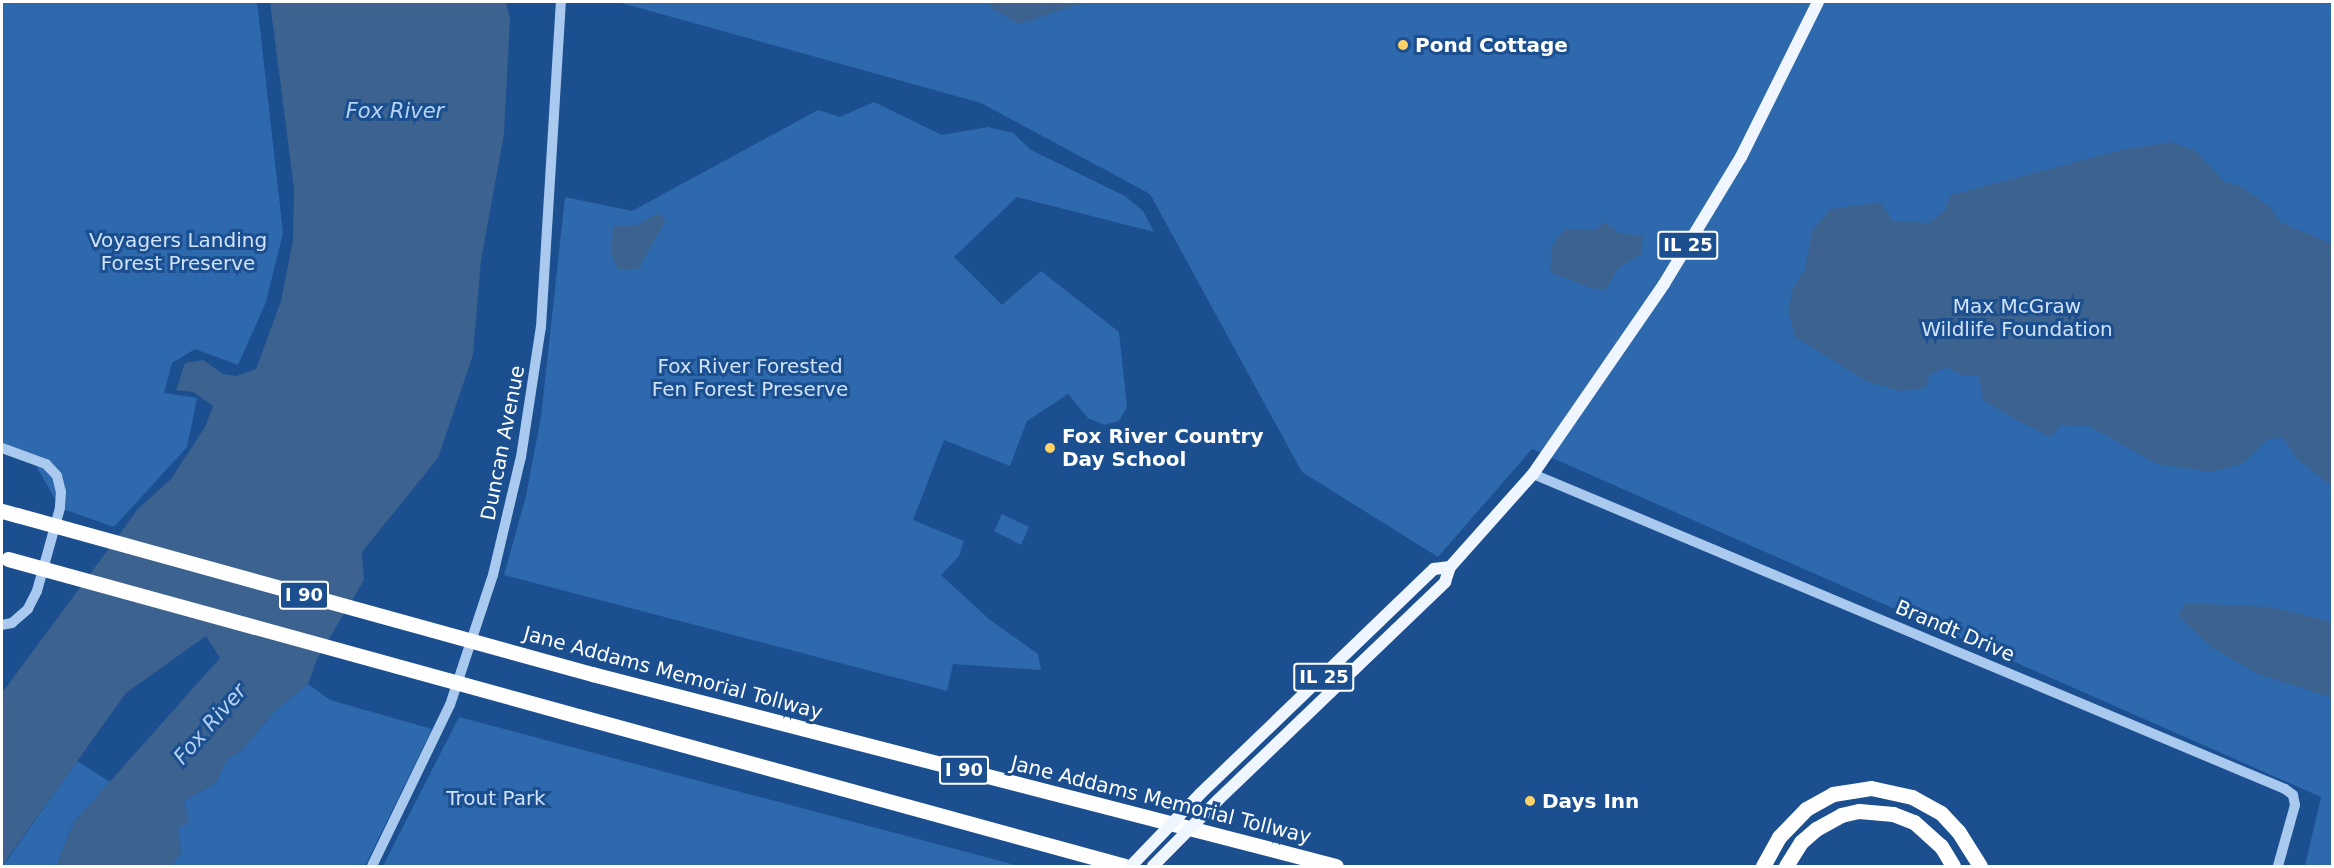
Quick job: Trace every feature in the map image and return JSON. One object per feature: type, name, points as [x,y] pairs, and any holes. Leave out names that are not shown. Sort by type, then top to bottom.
[{"type":"highway","name":"Jane Addams Memorial Tollway","points":[[2,511],[592,674],[1336,867]]},
{"type":"highway","name":"I 90","points":[[5,558],[1125,867]]},
{"type":"highway","points":[[1763,867],[1779,837],[1806,809],[1833,794],[1871,788],[1912,797],[1941,813],[1958,831],[1980,867]]},
{"type":"highway","points":[[1785,867],[1801,842],[1823,823],[1859,812],[1893,814],[1914,822],[1941,846],[1953,867]]},
{"type":"main road","name":"IL 25","points":[[1153,867],[1218,800],[1445,582],[1450,567],[1533,474],[1676,265],[1741,157],[1818,2]]},
{"type":"main road","name":"IL 25","points":[[1131,867],[1200,794],[1434,569],[1450,567]]},
{"type":"street","name":"Duncan Avenue","points":[[372,867],[450,705],[486,598],[521,457],[541,327],[561,2]]},
{"type":"street","points":[[2,448],[30,455],[57,476],[60,508],[50,548],[28,609],[12,623],[2,625]]},
{"type":"street","name":"Brandt Drive","points":[[1533,474],[2285,789],[2293,795],[2295,805],[2278,867]]},
{"type":"green space","name":"Voyagers Landing Forest Preserve","points":[[2,2],[257,2],[283,233],[266,302],[238,365],[195,349],[172,363],[164,393],[197,398],[187,447],[114,527],[60,508],[30,455],[2,448]]},
{"type":"green space","name":"Max McGraw Wildlife Foundation","points":[[618,2],[2332,2],[2332,866],[2305,866],[2321,797],[1532,449],[1438,557],[1302,472],[1150,194],[981,103]]},
{"type":"green space","name":"Fox River Forested Fen Forest Preserve","points":[[874,102],[942,135],[988,127],[1013,133],[1031,150],[1125,196],[1143,211],[1154,232],[1017,197],[954,257],[1002,305],[1041,271],[1119,332],[1127,407],[1119,421],[1104,425],[1088,418],[1068,394],[1027,421],[1010,466],[944,440],[913,520],[964,541],[959,556],[941,575],[990,620],[1038,654],[1041,670],[953,664],[947,691],[504,575],[526,496],[541,417],[565,197],[632,211],[818,110],[840,117]]},
{"type":"green space","points":[[1002,514],[1029,527],[1021,545],[994,531]]},
{"type":"green space","points":[[308,684],[330,700],[432,729],[365,866],[171,866],[181,852],[178,829],[184,801],[217,782],[226,759],[241,751],[277,709]]},
{"type":"green space","name":"Trout Park","points":[[459,717],[1019,866],[383,866]]},
{"type":"green space","points":[[77,761],[110,782],[74,822],[56,866],[3,866]]},
{"type":"water","name":"Fox River","points":[[270,2],[506,2],[510,18],[504,134],[481,260],[473,355],[438,458],[362,552],[364,580],[317,659],[308,684],[277,709],[241,751],[227,759],[217,782],[184,801],[189,822],[178,829],[181,852],[171,866],[56,866],[74,822],[220,658],[206,636],[126,693],[2,866],[2,693],[138,509],[171,479],[205,427],[213,406],[193,392],[176,390],[185,363],[203,360],[223,374],[236,376],[256,369],[281,301],[293,240],[294,189]]},
{"type":"water","points":[[991,2],[1085,2],[1019,24],[990,7]]},
{"type":"water","points":[[2171,142],[2196,151],[2224,182],[2240,186],[2270,207],[2280,222],[2332,244],[2332,487],[2296,458],[2283,438],[2268,439],[2242,464],[2211,472],[2157,464],[2089,426],[2061,425],[2051,437],[1983,400],[1979,376],[1963,376],[1946,367],[1929,375],[1926,388],[1900,391],[1866,381],[1795,337],[1788,310],[1793,288],[1805,269],[1812,231],[1831,209],[1880,202],[1893,221],[1929,223],[1945,210],[1951,195],[2121,150]]},
{"type":"water","points":[[657,213],[666,220],[638,269],[618,270],[611,253],[613,226],[635,226]]},
{"type":"water","points":[[1604,222],[1619,233],[1643,236],[1641,254],[1618,268],[1608,286],[1603,290],[1591,288],[1550,272],[1552,246],[1564,230],[1595,230]]},
{"type":"water","points":[[2184,603],[2270,607],[2332,622],[2332,698],[2256,673],[2210,646],[2179,616]]},
{"type":"place","name":"Pond Cottage","points":[[1403,45]]},
{"type":"place","name":"Fox River Country Day School","points":[[1050,448]]},
{"type":"place","name":"Days Inn","points":[[1530,801]]}]
